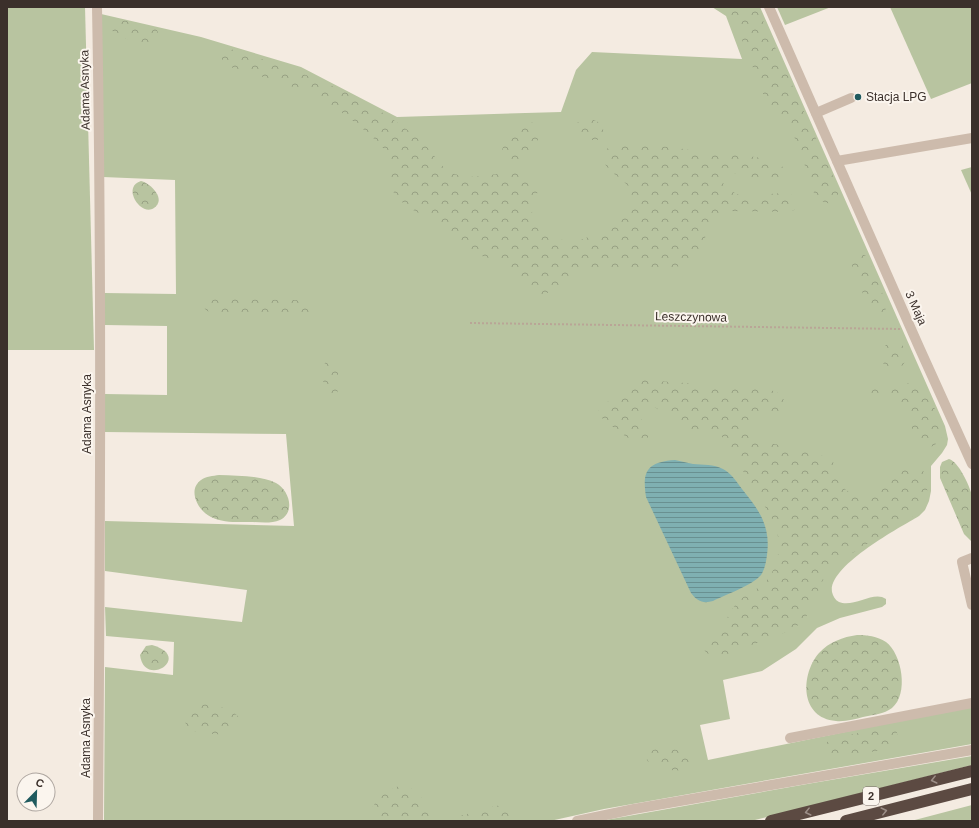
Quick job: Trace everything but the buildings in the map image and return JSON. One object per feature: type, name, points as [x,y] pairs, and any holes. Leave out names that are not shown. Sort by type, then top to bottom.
[{"type":"highway","name":"2","points":[[771,821],[972,771]]},
{"type":"highway","name":"2","points":[[846,821],[972,789]]},
{"type":"street","name":"Adama Asnyka","points":[[97,7],[100,484],[98,821]]},
{"type":"street","name":"3 Maja","points":[[768,7],[972,464]]},
{"type":"street","points":[[816,113],[851,98]]},
{"type":"street","points":[[837,161],[972,138]]},
{"type":"street","points":[[972,558],[962,562],[972,605]]},
{"type":"street","points":[[790,738],[972,703]]},
{"type":"street","points":[[577,821],[642,808],[972,750]]},
{"type":"path","name":"Leszczynowa","points":[[470,323],[911,329]]},
{"type":"green space","points":[[7,7],[85,7],[94,350],[7,350]]},
{"type":"green space","points":[[712,7],[760,7],[945,426],[948,439],[947,445],[942,453],[931,466],[931,491],[925,510],[919,516],[882,538],[852,560],[841,571],[834,582],[832,592],[834,598],[839,602],[851,603],[881,597],[886,599],[886,604],[882,607],[840,618],[817,628],[796,649],[762,671],[723,680],[730,719],[700,725],[708,760],[972,706],[972,744],[604,809],[550,821],[104,821],[105,667],[173,675],[174,642],[106,636],[105,607],[242,622],[247,590],[105,571],[105,521],[294,526],[286,434],[105,432],[105,394],[167,395],[167,326],[105,325],[104,293],[176,294],[175,180],[103,177],[101,14],[201,37],[301,67],[397,117],[561,112],[576,70],[592,52],[742,59],[726,16]]},
{"type":"green space","points":[[723,7],[757,7],[836,183],[838,198],[833,203],[826,203],[815,196],[797,142],[783,121],[773,113],[766,101],[735,22]]},
{"type":"green space","points":[[777,7],[831,7],[785,25]]},
{"type":"green space","points":[[890,7],[972,7],[972,83],[931,99]]},
{"type":"green space","points":[[119,19],[152,27],[157,30],[159,35],[158,39],[152,43],[141,43],[120,36],[110,28],[109,24]]},
{"type":"green space","points":[[228,49],[298,72],[360,99],[417,137],[449,171],[469,177],[510,173],[520,173],[529,176],[535,180],[538,188],[532,211],[536,223],[551,236],[563,240],[578,240],[600,232],[611,225],[628,208],[631,198],[630,189],[611,171],[604,161],[604,155],[607,149],[619,143],[649,144],[774,160],[783,168],[785,173],[783,180],[767,182],[733,173],[725,177],[723,183],[730,190],[745,196],[787,193],[792,195],[797,200],[797,206],[794,210],[789,212],[728,211],[717,215],[707,227],[703,249],[700,256],[694,262],[687,265],[664,268],[609,267],[596,269],[587,271],[567,280],[550,292],[537,294],[526,289],[502,264],[471,251],[441,226],[401,201],[394,193],[392,188],[391,168],[386,152],[382,146],[360,127],[329,104],[302,90],[230,67],[221,57],[223,51]]},
{"type":"green space","points":[[586,118],[596,121],[601,125],[604,134],[602,138],[590,140],[578,133],[576,127],[579,120]]},
{"type":"green space","points":[[530,122],[540,128],[540,134],[531,153],[518,164],[509,164],[503,160],[501,155],[503,148],[512,134]]},
{"type":"green space","points":[[972,167],[972,195],[961,170]]},
{"type":"green space","points":[[141,181],[149,185],[158,196],[158,204],[149,210],[139,205],[133,195],[135,184]]},
{"type":"green space","points":[[860,254],[865,255],[869,261],[886,302],[885,311],[880,317],[871,313],[853,270],[852,260],[855,256]]},
{"type":"green space","points":[[217,299],[296,300],[310,304],[313,307],[313,312],[311,315],[307,316],[216,314],[207,311],[204,306],[205,304]]},
{"type":"green space","points":[[895,341],[904,347],[906,358],[903,365],[899,368],[893,369],[888,368],[884,364],[881,359],[881,353],[886,345]]},
{"type":"green space","points":[[330,358],[334,358],[338,363],[338,390],[337,393],[332,396],[326,391],[323,378],[324,365]]},
{"type":"green space","points":[[644,380],[767,389],[776,392],[781,395],[784,401],[784,405],[781,409],[773,414],[754,418],[750,425],[751,434],[758,440],[818,454],[829,459],[837,467],[839,479],[843,487],[851,493],[860,496],[871,495],[877,491],[894,472],[900,468],[906,465],[914,466],[922,470],[927,477],[928,483],[925,499],[913,516],[836,563],[826,573],[810,610],[803,622],[779,635],[723,656],[712,656],[705,651],[703,647],[705,642],[724,623],[737,603],[763,584],[768,578],[777,561],[779,541],[771,516],[749,483],[732,450],[726,441],[716,433],[689,430],[679,425],[651,405],[642,408],[640,413],[641,418],[648,430],[649,436],[643,442],[637,443],[619,432],[601,417],[599,407],[602,403],[616,400],[624,395],[633,386]]},
{"type":"green space","points":[[909,383],[918,384],[923,389],[934,406],[942,425],[942,437],[931,447],[923,446],[918,442],[906,412],[899,401],[896,399],[869,397],[864,392],[868,387],[890,389]]},
{"type":"green space","points":[[949,459],[953,461],[960,469],[972,495],[972,542],[964,534],[940,478],[940,467],[942,462]]},
{"type":"green space","points":[[210,476],[256,477],[276,483],[281,486],[287,496],[289,501],[288,512],[280,520],[269,522],[230,522],[211,517],[198,505],[195,489],[201,480]]},
{"type":"green space","points":[[857,635],[879,638],[892,648],[899,664],[902,684],[897,702],[889,710],[874,715],[843,721],[824,718],[815,712],[810,704],[807,694],[809,672],[813,662],[823,649],[841,639]]},
{"type":"green space","points":[[152,645],[164,650],[168,656],[168,662],[157,670],[149,669],[143,665],[140,655],[146,646]]},
{"type":"green space","points":[[207,704],[230,710],[238,716],[241,720],[237,729],[229,733],[212,734],[200,733],[189,728],[185,721],[185,715],[189,709],[198,705]]},
{"type":"green space","points":[[887,727],[894,728],[896,730],[896,741],[891,746],[874,752],[832,757],[826,753],[824,748],[827,742],[834,738]]},
{"type":"green space","points":[[665,747],[685,754],[690,764],[687,768],[684,770],[670,770],[660,768],[649,763],[647,759],[648,753]]},
{"type":"green space","points":[[972,756],[972,765],[751,821],[600,821],[813,783]]},
{"type":"green space","points":[[399,786],[408,787],[415,790],[429,809],[433,813],[440,816],[460,816],[495,806],[506,806],[512,810],[512,814],[509,818],[503,821],[369,821],[372,809],[379,799],[388,791]]},
{"type":"green space","points":[[972,805],[972,821],[911,821]]},
{"type":"water","points":[[675,460],[693,464],[716,466],[726,471],[754,504],[765,527],[768,545],[764,568],[761,575],[745,586],[713,601],[700,601],[691,593],[646,497],[645,481],[648,470],[658,463]]},
{"type":"place","name":"Stacja LPG","points":[[858,97]]}]
